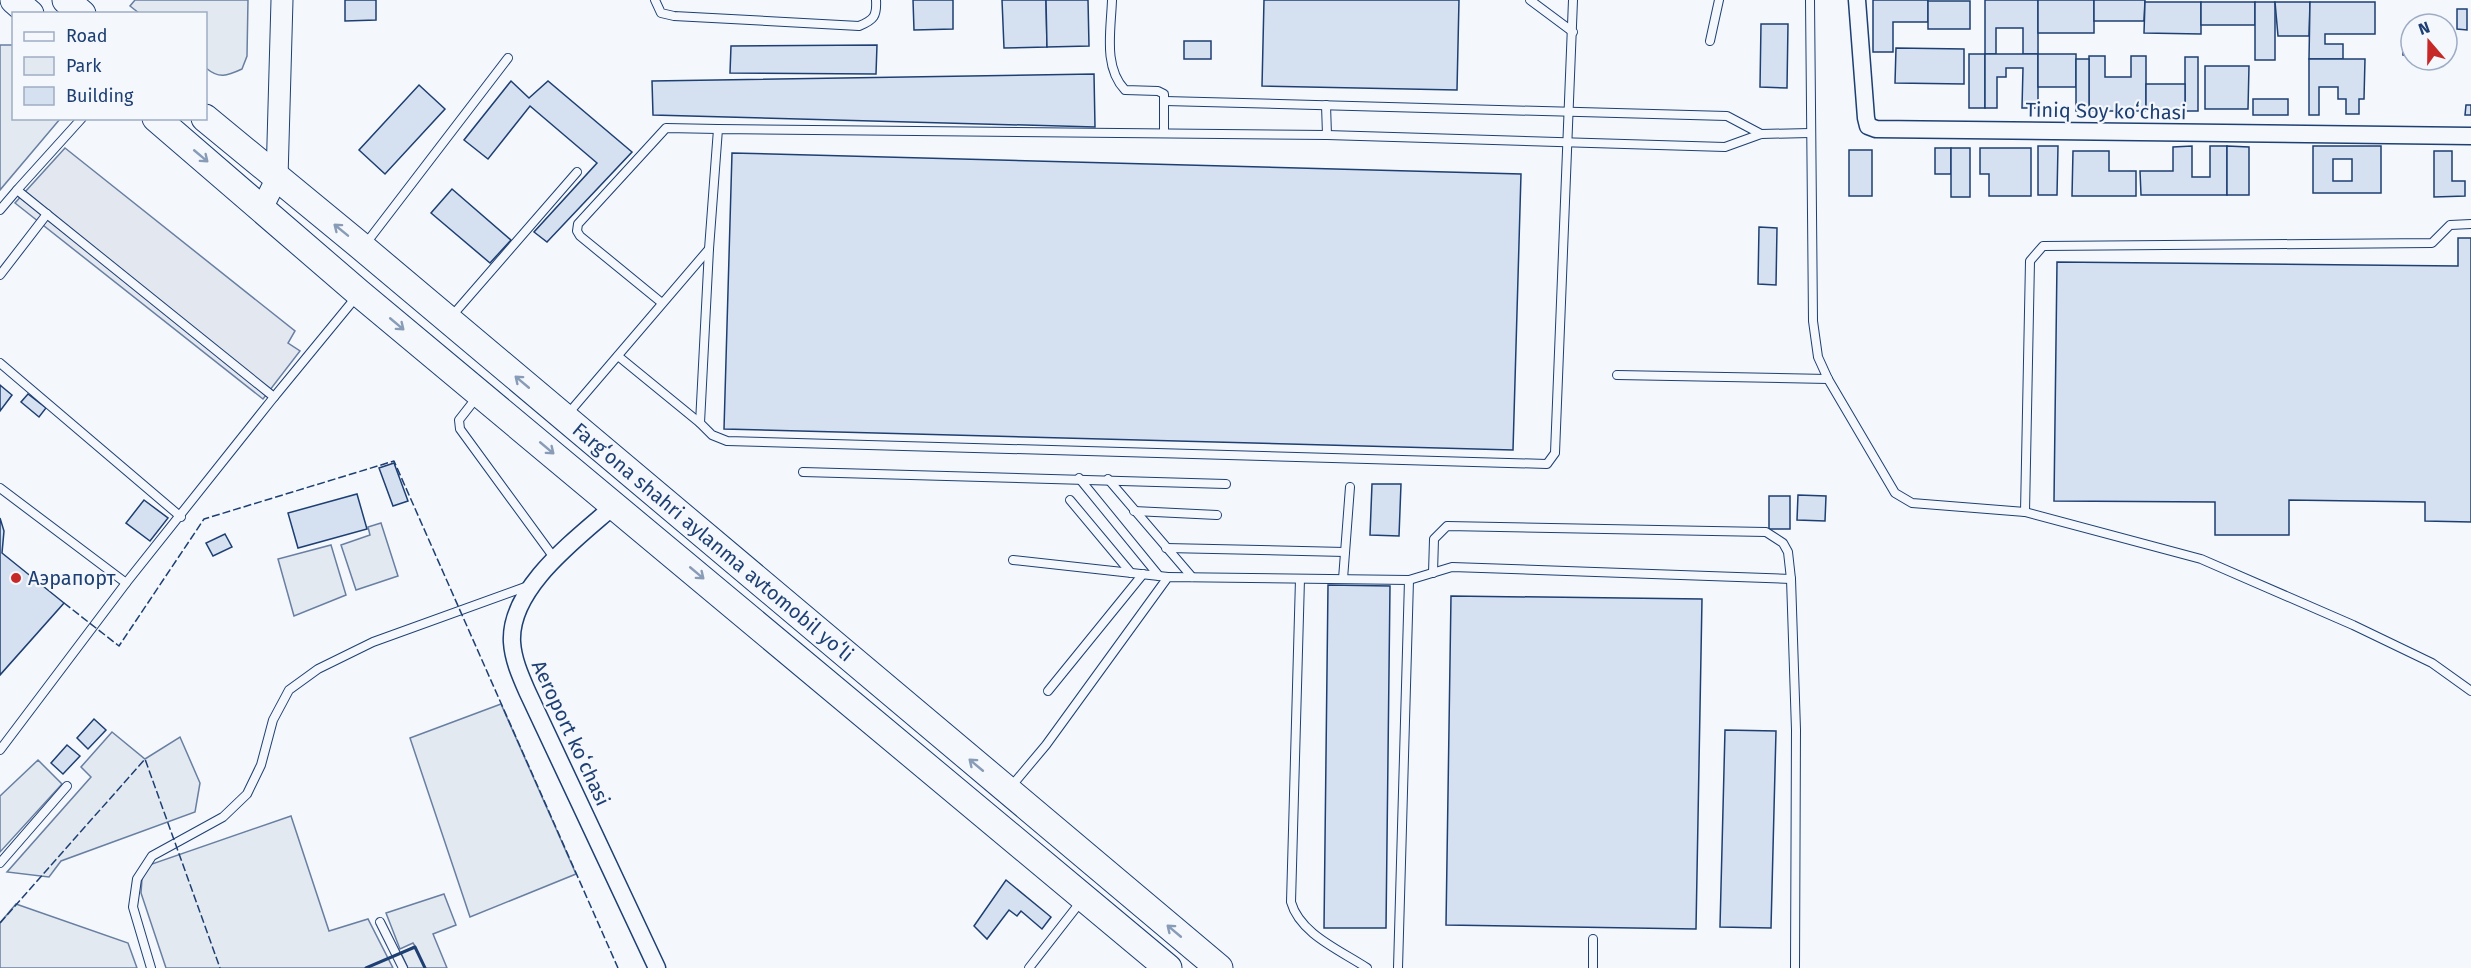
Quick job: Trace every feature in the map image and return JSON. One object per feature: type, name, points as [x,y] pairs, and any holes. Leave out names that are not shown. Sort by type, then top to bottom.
[{"type":"highway","points":[[14,0],[28,12]]},
{"type":"highway","points":[[66,0],[80,12]]},
{"type":"highway","name":"Fargʻona shahri aylanma avtomobil yoʻli","points":[[158,120],[359,293],[616,504],[1168,968]]},
{"type":"highway","name":"Fargʻona shahri aylanma avtomobil yoʻli","points":[[207,120],[565,417],[1219,968]]},
{"type":"street","points":[[262,208],[277,178],[282,0]]},
{"type":"street","name":"Tiniq Soy koʻchasi","points":[[1857,0],[1866,118],[1868,126],[1876,129],[2471,136]]},
{"type":"street","name":"Aeroport koʻchasi","points":[[616,504],[531,585],[516,616],[512,640],[515,662],[657,968]]},
{"type":"lane","points":[[655,0],[661,13],[674,16],[859,26],[872,21],[877,13],[876,0]]},
{"type":"lane","points":[[1112,0],[1111,66],[1115,79],[1125,90],[1162,92],[1165,101],[1164,133]]},
{"type":"lane","points":[[1530,0],[1573,32]]},
{"type":"lane","points":[[618,356],[712,435],[727,441],[1547,464],[1555,453],[1573,0]]},
{"type":"lane","points":[[1710,41],[1719,0]]},
{"type":"lane","points":[[1810,0],[1813,321],[1818,357],[1828,379],[1894,493],[1912,503],[2025,512],[2201,559],[2354,625],[2422,658],[2471,691]]},
{"type":"lane","points":[[363,248],[508,58]]},
{"type":"lane","points":[[1165,101],[1726,116],[1761,134]]},
{"type":"lane","points":[[1326,105],[1327,135]]},
{"type":"lane","points":[[0,210],[80,120]]},
{"type":"lane","points":[[662,303],[580,236],[577,231],[578,224],[666,128],[1327,135],[1725,147],[1761,134],[1810,133]]},
{"type":"lane","points":[[700,423],[718,129]]},
{"type":"lane","points":[[449,320],[577,172]]},
{"type":"lane","points":[[17,189],[274,397]]},
{"type":"lane","points":[[0,275],[48,214]]},
{"type":"lane","points":[[2025,512],[2030,261],[2043,246],[2432,243],[2450,225],[2471,224]]},
{"type":"lane","points":[[565,417],[709,249]]},
{"type":"lane","points":[[0,750],[126,583],[359,293]]},
{"type":"lane","points":[[0,363],[181,517]]},
{"type":"lane","points":[[1617,375],[1828,379]]},
{"type":"lane","points":[[480,393],[459,420],[459,429],[555,560]]},
{"type":"lane","points":[[803,472],[1079,478],[1226,484]]},
{"type":"lane","points":[[1079,478],[1163,577]]},
{"type":"lane","points":[[1108,479],[1192,577]]},
{"type":"lane","points":[[1343,579],[1350,487]]},
{"type":"lane","points":[[0,488],[126,583]]},
{"type":"lane","points":[[1070,500],[1131,573]]},
{"type":"lane","points":[[1134,511],[1217,515]]},
{"type":"lane","points":[[1433,573],[1434,539],[1446,526],[1766,532],[1783,543],[1788,552],[1791,579],[1796,730],[1795,968]]},
{"type":"lane","points":[[1166,548],[1345,552]]},
{"type":"lane","points":[[1012,560],[1163,577],[1409,580],[1452,567],[1791,579]]},
{"type":"lane","points":[[1048,691],[1143,574]]},
{"type":"lane","points":[[1007,791],[1046,745],[1163,577]]},
{"type":"lane","points":[[1300,579],[1291,902],[1295,915],[1303,925],[1367,968]]},
{"type":"lane","points":[[1398,968],[1409,580]]},
{"type":"lane","points":[[151,968],[133,907],[137,879],[152,856],[223,817],[247,794],[261,765],[273,720],[289,690],[318,669],[373,642],[531,585]]},
{"type":"lane","points":[[0,863],[67,786]]},
{"type":"lane","points":[[1029,968],[1084,898]]},
{"type":"lane","points":[[380,922],[403,968]]},
{"type":"lane","points":[[1593,939],[1593,968]]},
{"type":"green space","points":[[135,0],[248,0],[247,56],[242,69],[219,75],[207,69],[207,12],[138,12],[130,6]]},
{"type":"green space","points":[[0,45],[12,45],[12,120],[59,120],[0,190]]},
{"type":"green space","points":[[381,523],[398,576],[356,590],[341,545],[370,535],[368,527]]},
{"type":"green space","points":[[331,545],[346,595],[294,616],[278,559]]},
{"type":"green space","points":[[501,704],[576,874],[470,917],[410,738]]},
{"type":"green space","points":[[112,732],[145,759],[180,737],[200,783],[195,812],[61,861],[49,877],[7,872],[91,777],[81,767]]},
{"type":"green space","points":[[38,760],[62,784],[0,852],[0,796]]},
{"type":"green space","points":[[291,816],[329,931],[368,919],[393,968],[166,968],[141,893],[142,879],[149,865]]},
{"type":"green space","points":[[444,894],[456,925],[433,934],[447,968],[408,968],[401,953],[415,946],[413,943],[400,949],[386,913]]},
{"type":"green space","points":[[16,904],[128,943],[137,968],[0,968],[0,923]]},
{"type":"shaded area","points":[[65,148],[295,331],[288,343],[300,351],[263,399],[15,203]]},
{"type":"building","points":[[345,0],[376,0],[376,20],[345,21]]},
{"type":"building","points":[[913,0],[953,0],[953,29],[914,30]]},
{"type":"building","points":[[1002,0],[1046,0],[1047,47],[1004,48]]},
{"type":"building","points":[[1046,0],[1088,0],[1089,46],[1047,47]]},
{"type":"building","points":[[1264,0],[1459,0],[1457,90],[1262,86]]},
{"type":"building","points":[[1873,0],[1928,0],[1928,22],[1893,22],[1893,52],[1873,52]]},
{"type":"building","points":[[1985,0],[2038,0],[2038,54],[2023,54],[2023,28],[1996,28],[1996,54],[1985,54]]},
{"type":"building","points":[[2038,0],[2094,0],[2094,33],[2038,33]]},
{"type":"building","points":[[2094,0],[2145,0],[2144,21],[2094,21]]},
{"type":"building","points":[[1928,1],[1970,1],[1970,29],[1928,29]]},
{"type":"building","points":[[2145,2],[2201,2],[2201,34],[2144,33]]},
{"type":"building","points":[[2201,2],[2255,2],[2255,25],[2201,25]]},
{"type":"building","points":[[2255,2],[2275,2],[2275,60],[2255,60]]},
{"type":"building","points":[[2275,2],[2310,2],[2309,36],[2278,36]]},
{"type":"building","points":[[2310,2],[2375,2],[2375,34],[2325,34],[2325,44],[2343,44],[2343,59],[2309,59]]},
{"type":"building","points":[[2457,9],[2467,9],[2467,30],[2459,29],[2459,12]]},
{"type":"building","points":[[1761,24],[1788,24],[1787,88],[1760,87]]},
{"type":"building","points":[[1184,41],[1211,41],[1211,59],[1184,59]]},
{"type":"building","points":[[877,45],[876,74],[730,73],[731,46]]},
{"type":"building","points":[[1896,48],[1964,49],[1964,84],[1895,83]]},
{"type":"building","points":[[1969,54],[1985,54],[1985,108],[1969,108]]},
{"type":"building","points":[[1985,54],[2038,54],[2038,108],[2022,108],[2023,68],[2006,68],[2006,77],[1997,77],[1997,108],[1985,108]]},
{"type":"building","points":[[2038,54],[2076,54],[2076,87],[2038,87]]},
{"type":"building","points":[[2089,56],[2105,56],[2105,77],[2131,77],[2131,56],[2146,56],[2146,111],[2089,111]]},
{"type":"building","points":[[2185,57],[2198,57],[2198,111],[2185,111]]},
{"type":"building","points":[[2076,59],[2089,59],[2089,111],[2076,111]]},
{"type":"building","points":[[2309,59],[2365,59],[2364,99],[2359,99],[2359,114],[2346,114],[2346,99],[2338,99],[2338,87],[2319,87],[2319,115],[2309,115]]},
{"type":"building","points":[[2205,66],[2249,66],[2248,109],[2205,109]]},
{"type":"building","points":[[1094,74],[1095,127],[653,115],[652,81]]},
{"type":"building","points":[[511,81],[529,98],[548,81],[632,152],[547,242],[534,232],[597,163],[530,106],[488,159],[464,140]]},
{"type":"building","points":[[2146,84],[2185,84],[2185,111],[2146,111]]},
{"type":"building","points":[[419,85],[445,109],[385,174],[359,150]]},
{"type":"building","points":[[2253,99],[2288,99],[2288,115],[2253,115]]},
{"type":"building","points":[[2466,105],[2471,105],[2471,115],[2465,115]]},
{"type":"building","points":[[2038,146],[2058,146],[2057,195],[2038,195]]},
{"type":"building","points":[[2192,146],[2192,177],[2210,177],[2210,146],[2227,146],[2227,195],[2141,195],[2140,171],[2173,171],[2173,147]]},
{"type":"building","points":[[2227,146],[2249,147],[2249,195],[2227,195]]},
{"type":"building","points":[[2313,146],[2381,146],[2381,193],[2313,193]],"holes":[[[2333,159],[2352,159],[2352,181],[2333,181]]]},
{"type":"building","points":[[1935,148],[1951,148],[1951,174],[1935,174]]},
{"type":"building","points":[[1951,148],[1970,148],[1970,197],[1951,197]]},
{"type":"building","points":[[1980,148],[2031,148],[2031,196],[1989,196],[1989,174],[1980,174]]},
{"type":"building","points":[[1849,150],[1872,150],[1872,196],[1849,196]]},
{"type":"building","points":[[2073,151],[2109,151],[2109,171],[2136,171],[2136,196],[2072,196]]},
{"type":"building","points":[[2434,151],[2452,151],[2452,181],[2465,181],[2465,196],[2434,197]]},
{"type":"building","points":[[732,153],[1521,174],[1513,450],[724,429]]},
{"type":"building","points":[[452,189],[511,240],[490,263],[431,213]]},
{"type":"building","points":[[1759,227],[1777,228],[1776,285],[1758,284]]},
{"type":"building","points":[[2458,238],[2471,238],[2471,522],[2425,521],[2425,502],[2289,500],[2289,535],[2215,535],[2215,502],[2054,501],[2057,262],[2458,266]]},
{"type":"building","points":[[0,385],[12,395],[0,411]]},
{"type":"building","points":[[28,394],[46,408],[39,417],[21,402]]},
{"type":"building","points":[[394,463],[408,501],[393,506],[379,468]]},
{"type":"building","points":[[1372,484],[1401,484],[1399,536],[1370,535]]},
{"type":"building","points":[[357,494],[367,529],[298,548],[288,513]]},
{"type":"building","points":[[1798,495],[1826,496],[1825,521],[1797,520]]},
{"type":"building","points":[[1769,496],[1790,496],[1790,529],[1769,529]]},
{"type":"building","points":[[144,500],[168,518],[150,541],[126,523]]},
{"type":"building","name":"Аэрапорт","points":[[0,518],[4,531],[2,553],[64,603],[0,675]]},
{"type":"building","points":[[225,534],[232,547],[213,556],[206,543]]},
{"type":"building","points":[[1328,585],[1390,586],[1386,928],[1324,928]]},
{"type":"building","points":[[1451,596],[1702,599],[1696,929],[1446,925]]},
{"type":"building","points":[[94,719],[106,730],[88,749],[77,738]]},
{"type":"building","points":[[1725,730],[1776,731],[1771,928],[1720,927]]},
{"type":"building","points":[[67,745],[80,756],[63,774],[51,763]]},
{"type":"building","points":[[1006,880],[1051,917],[1042,929],[1021,911],[1017,916],[1009,910],[987,939],[974,926]]},
{"type":"fence","points":[[64,603],[119,646],[204,519],[394,461],[618,968]]},
{"type":"fence","points":[[0,923],[145,759],[220,968]]},
{"type":"wall","points":[[366,968],[415,947],[425,968]]},
{"type":"place","name":"Аэрапорт","points":[[16,578]]}]
